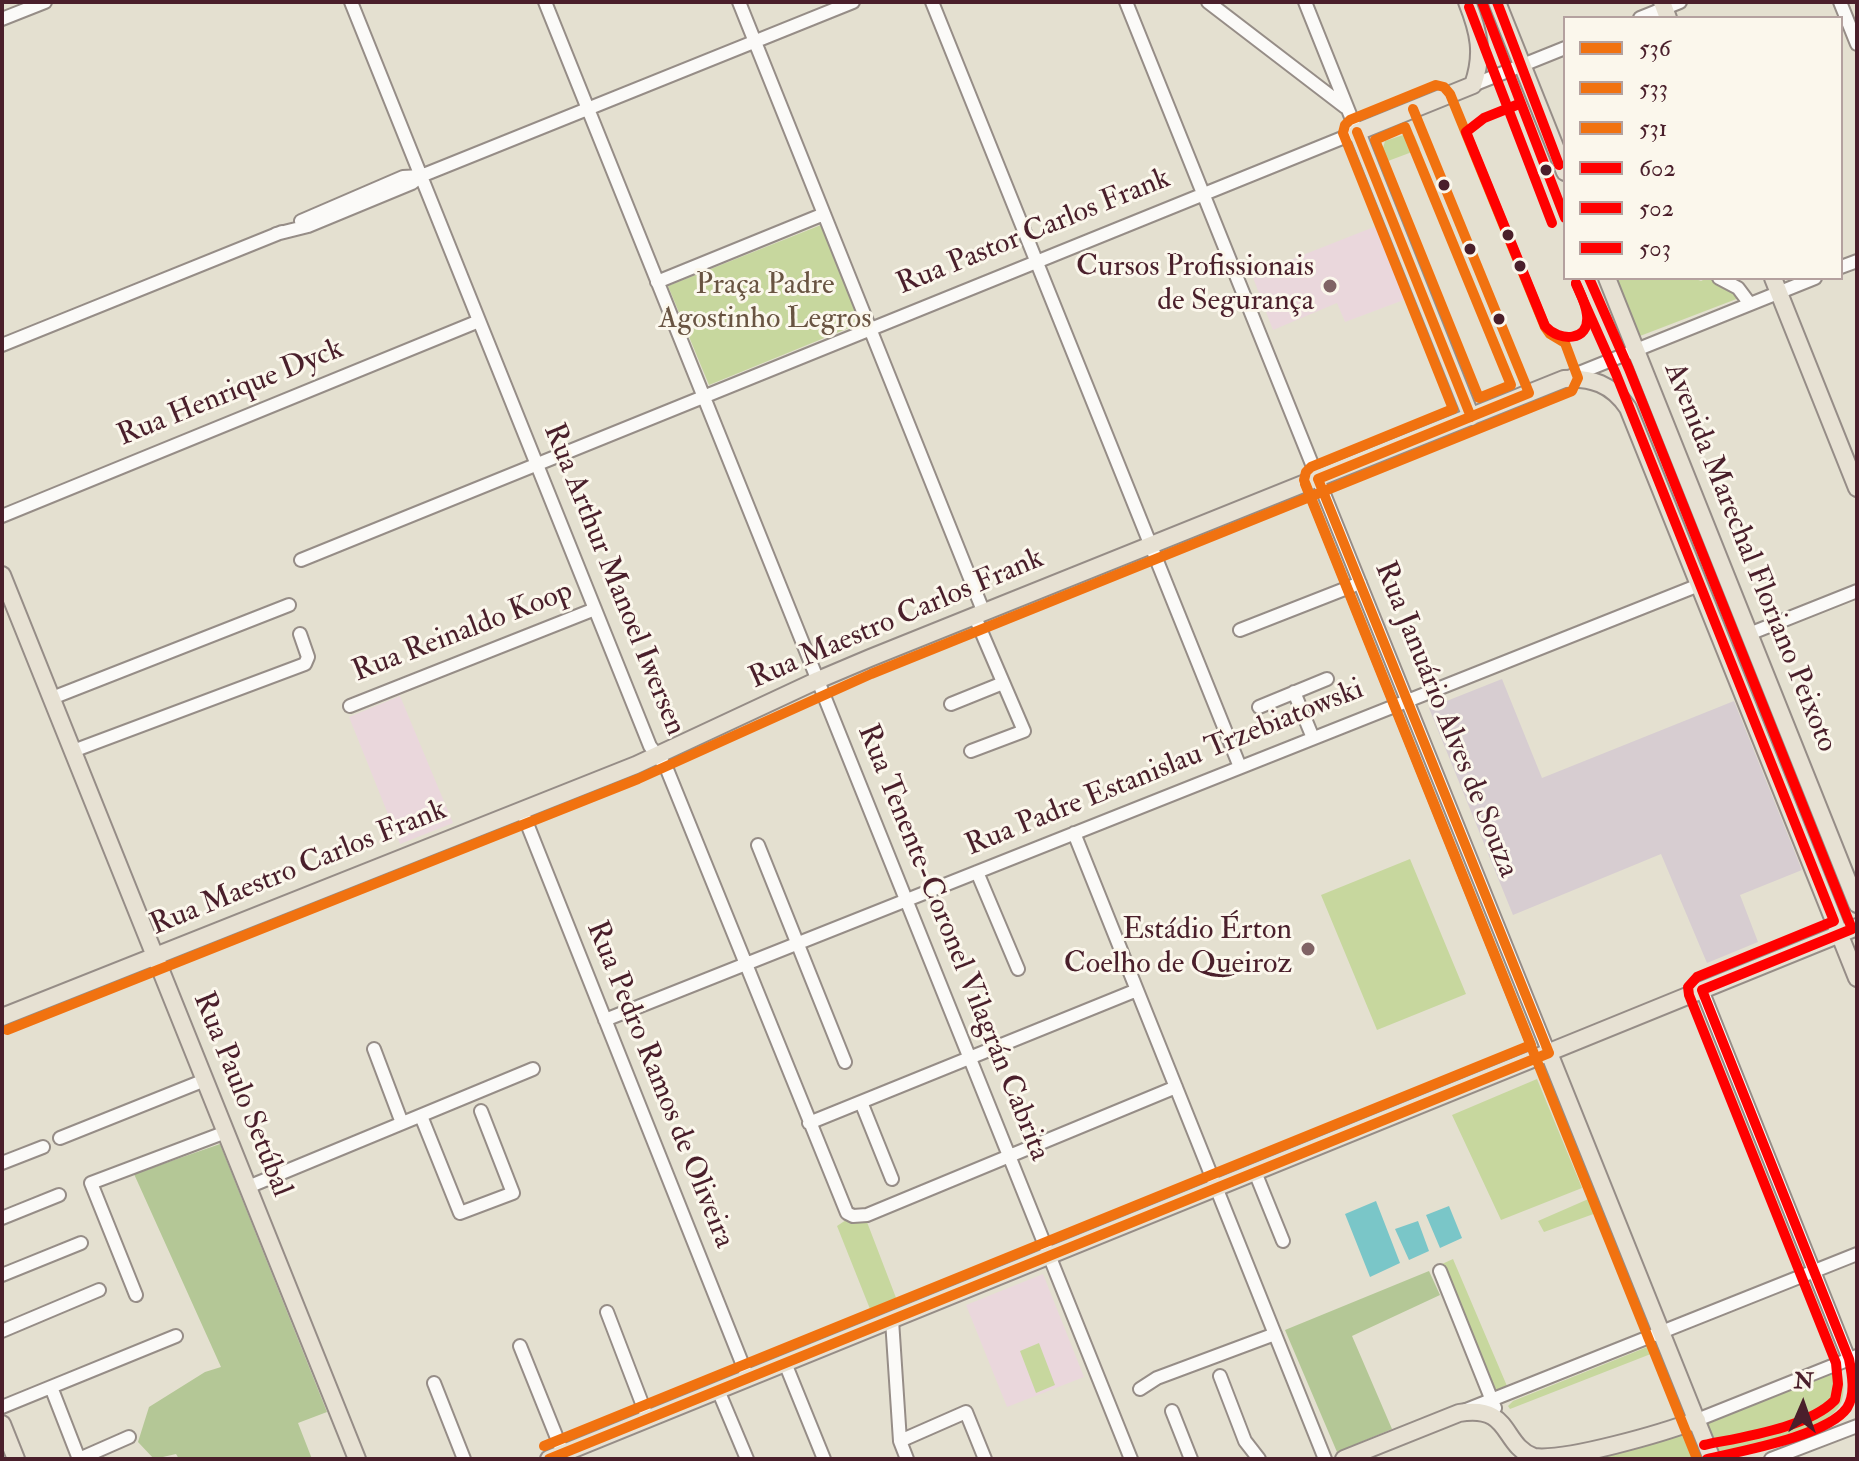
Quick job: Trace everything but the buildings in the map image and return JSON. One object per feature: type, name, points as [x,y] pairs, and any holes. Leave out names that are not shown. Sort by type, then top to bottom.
[{"type":"main road","points":[[1467,2],[1480,42],[1480,64],[1473,85]]},
{"type":"main road","points":[[1497,2],[1563,167]]},
{"type":"main road","name":"Rua Pastor Carlos Frank","points":[[1357,132],[1473,85]]},
{"type":"main road","points":[[1357,132],[1471,417]]},
{"type":"main road","name":"Avenida Marechal Floriano Peixoto","points":[[1608,280],[1630,353],[1749,634],[1857,904]]},
{"type":"main road","points":[[1776,285],[1857,488]]},
{"type":"main road","name":"Rua Maestro Carlos Frank","points":[[2,1017],[657,756],[818,680],[1564,379]]},
{"type":"main road","name":"Avenida Marechal Floriano Peixoto","points":[[1564,379],[1595,381],[1610,388],[1623,400],[1857,978]]},
{"type":"main road","name":"Rua Paulo Setúbal","points":[[2,575],[357,1459]]},
{"type":"main road","points":[[556,1456],[1857,927]]},
{"type":"main road","name":"Rua Januário Alves de Souza","points":[[1549,1053],[1712,1459]]},
{"type":"main road","points":[[1344,1459],[1459,1413],[1483,1413],[1501,1422],[1520,1447],[1533,1457],[1559,1458],[1619,1446],[1697,1420]]},
{"type":"main road","points":[[2,1424],[16,1459]]},
{"type":"street","points":[[2,19],[45,2]]},
{"type":"street","name":"Rua Arthur Manoel Iwersen","points":[[351,2],[650,746],[666,767],[843,1206],[853,1216],[867,1215],[1009,1156]]},
{"type":"street","name":"Rua Tenente-Coronel Vilagrán Cabrita","points":[[545,2],[1131,1459]]},
{"type":"street","points":[[739,2],[870,330],[1024,731],[971,751]]},
{"type":"street","points":[[2,345],[276,234],[403,177],[421,176],[853,2]]},
{"type":"street","points":[[932,2],[1240,767]]},
{"type":"street","name":"Rua Januário Alves de Souza","points":[[1126,2],[1549,1053]]},
{"type":"street","points":[[1208,2],[1348,109]]},
{"type":"street","points":[[1305,2],[1357,132]]},
{"type":"street","points":[[1840,2],[1857,44]]},
{"type":"street","points":[[1646,16],[1669,8]]},
{"type":"street","name":"Rua Pastor Carlos Frank","points":[[1473,85],[1563,49]]},
{"type":"street","name":"Rua Pastor Carlos Frank","points":[[301,560],[1357,132]]},
{"type":"street","points":[[657,282],[824,214]]},
{"type":"street","points":[[1723,280],[1738,288],[1750,304]]},
{"type":"street","name":"Rua Maestro Carlos Frank","points":[[1564,379],[1750,304],[1776,285],[1804,280]]},
{"type":"street","name":"Rua Henrique Dyck","points":[[2,516],[479,321]]},
{"type":"street","points":[[1240,630],[1360,583]]},
{"type":"street","name":"Rua Padre Estanislau Trzebiatowski","points":[[605,1020],[1699,585]]},
{"type":"street","points":[[1749,634],[1857,591]]},
{"type":"street","points":[[52,698],[289,605]]},
{"type":"street","name":"Rua Reinaldo Koop","points":[[350,706],[595,609]]},
{"type":"street","points":[[73,751],[305,664],[308,657],[300,634]]},
{"type":"street","points":[[1259,707],[1327,679]]},
{"type":"street","points":[[951,704],[1003,683]]},
{"type":"street","points":[[1294,692],[1313,738]]},
{"type":"street","name":"Rua Pedro Ramos de Oliveira","points":[[522,811],[748,1378]]},
{"type":"street","points":[[1074,833],[1325,1459]]},
{"type":"street","points":[[758,845],[845,1062]]},
{"type":"street","points":[[977,872],[1018,969]]},
{"type":"street","points":[[809,1123],[1137,990]]},
{"type":"street","points":[[1697,1420],[1853,1357],[1814,1271],[1702,990]]},
{"type":"street","points":[[374,1049],[402,1123]]},
{"type":"street","points":[[248,1187],[533,1069]]},
{"type":"street","points":[[60,1138],[205,1080]]},
{"type":"street","points":[[1009,1156],[1176,1087]]},
{"type":"street","points":[[861,1102],[892,1179]]},
{"type":"street","points":[[421,1116],[460,1213],[513,1193],[481,1111]]},
{"type":"street","points":[[136,1295],[91,1183],[226,1132]]},
{"type":"street","points":[[2,1163],[43,1147]]},
{"type":"street","points":[[1255,1172],[1283,1241]]},
{"type":"street","points":[[2,1218],[59,1195]]},
{"type":"street","points":[[2,1275],[81,1243]]},
{"type":"street","points":[[1459,1413],[1857,1254]]},
{"type":"street","points":[[1440,1271],[1501,1422]]},
{"type":"street","points":[[2,1331],[99,1290]]},
{"type":"street","points":[[607,1312],[648,1419]]},
{"type":"street","points":[[892,1320],[900,1441],[907,1459]]},
{"type":"street","points":[[1140,1389],[1157,1378],[1275,1334]]},
{"type":"street","points":[[2,1407],[176,1336]]},
{"type":"street","points":[[520,1346],[556,1456]]},
{"type":"street","points":[[785,1363],[824,1459]]},
{"type":"street","points":[[1220,1376],[1245,1441],[1259,1459]]},
{"type":"street","points":[[434,1383],[464,1459]]},
{"type":"street","points":[[51,1387],[79,1459],[129,1437]]},
{"type":"street","points":[[718,1390],[747,1459]]},
{"type":"street","points":[[1172,1411],[1191,1459]]},
{"type":"street","points":[[900,1441],[966,1412],[985,1459]]},
{"type":"street","points":[[1771,1459],[1857,1426]]},
{"type":"shaded area","name":"Cursos Profissionais de Segurança","points":[[1379,225],[1409,298],[1345,322],[1337,303],[1273,330],[1252,275]]},
{"type":"shaded area","points":[[1502,679],[1542,778],[1734,701],[1802,870],[1740,895],[1758,942],[1707,963],[1661,854],[1513,915],[1429,708]]},
{"type":"shaded area","points":[[400,696],[453,823],[400,844],[349,717]]},
{"type":"shaded area","points":[[1043,1274],[1084,1377],[1007,1407],[966,1305]]},
{"type":"green space","points":[[1409,133],[1414,135],[1420,149],[1388,161],[1383,148],[1385,141]]},
{"type":"green space","name":"Praça Padre Agostinho Legros","points":[[821,225],[861,323],[709,385],[668,286]]},
{"type":"green space","points":[[1618,280],[1712,280],[1726,286],[1739,298],[1640,336]]},
{"type":"green space","points":[[1410,859],[1466,994],[1377,1030],[1321,895]]},
{"type":"green space","points":[[1537,1079],[1582,1188],[1501,1220],[1452,1115]]},
{"type":"green space","points":[[220,1144],[327,1412],[298,1423],[312,1459],[179,1459],[176,1454],[154,1459],[138,1442],[149,1407],[205,1372],[221,1367],[134,1174]]},
{"type":"green space","points":[[1593,1197],[1599,1212],[1544,1232],[1538,1221]]},
{"type":"green space","points":[[846,1220],[867,1222],[898,1303],[872,1314],[837,1226]]},
{"type":"green space","points":[[1453,1259],[1507,1386],[1496,1390],[1442,1264]]},
{"type":"green space","points":[[1429,1271],[1440,1295],[1352,1336],[1392,1429],[1337,1452],[1285,1330]]},
{"type":"green space","points":[[1039,1343],[1055,1385],[1036,1393],[1020,1351]]},
{"type":"green space","points":[[1657,1343],[1661,1350],[1510,1409],[1508,1406],[1513,1401]]},
{"type":"green space","points":[[1841,1369],[1844,1387],[1840,1405],[1818,1424],[1784,1437],[1715,1453],[1702,1423]]},
{"type":"green space","points":[[1693,1429],[1702,1455],[1684,1459],[1591,1459]]},
{"type":"water","points":[[1376,1201],[1400,1263],[1370,1277],[1345,1214]]},
{"type":"water","points":[[1449,1206],[1462,1238],[1440,1248],[1426,1215]]},
{"type":"water","points":[[1418,1221],[1429,1251],[1409,1260],[1395,1229]]},
{"type":"transit line","name":"602","points":[[1482,2],[1563,213]]},
{"type":"transit line","name":"503","points":[[1497,2],[1559,165]]},
{"type":"transit line","name":"502","points":[[1469,7],[1552,223]]},
{"type":"transit line","name":"533","points":[[7,1030],[638,779],[871,674],[1572,391],[1578,378],[1565,343],[1545,327],[1450,94],[1444,87],[1436,85],[1350,120],[1343,133],[1453,409]]},
{"type":"transit line","name":"503","points":[[1519,104],[1484,118],[1466,132],[1545,326],[1565,337],[1579,335],[1587,324],[1585,307],[1576,283]]},
{"type":"transit line","name":"536","points":[[1413,109],[1529,393]]},
{"type":"transit line","name":"531","points":[[1405,127],[1511,385],[1479,398],[1375,140],[1405,127]]},
{"type":"transit line","name":"536","points":[[1357,132],[1471,417]]},
{"type":"transit line","name":"602","points":[[1590,280],[1629,369],[1852,929],[1702,990],[1849,1359],[1852,1384],[1852,1397],[1847,1408],[1821,1427],[1761,1447],[1707,1459]]},
{"type":"transit line","name":"502","points":[[1576,284],[1616,374],[1834,921],[1697,977],[1688,987],[1836,1363],[1838,1384],[1835,1400],[1808,1418],[1755,1435],[1704,1445]]},
{"type":"transit line","name":"536","points":[[1318,479],[1529,393]]},
{"type":"transit line","name":"531","points":[[544,1446],[1531,1045],[1304,480],[1311,467],[1453,409]]},
{"type":"transit line","name":"536","points":[[1318,479],[1549,1053]]},
{"type":"transit line","name":"533","points":[[1305,484],[1697,1459]]},
{"type":"transit line","name":"536","points":[[549,1459],[1549,1053]]},
{"type":"place","name":"Cursos Profissionais de Segurança","points":[[1330,286]]},
{"type":"place","name":"Estádio Érton Coelho de Queiroz","points":[[1308,949]]}]
